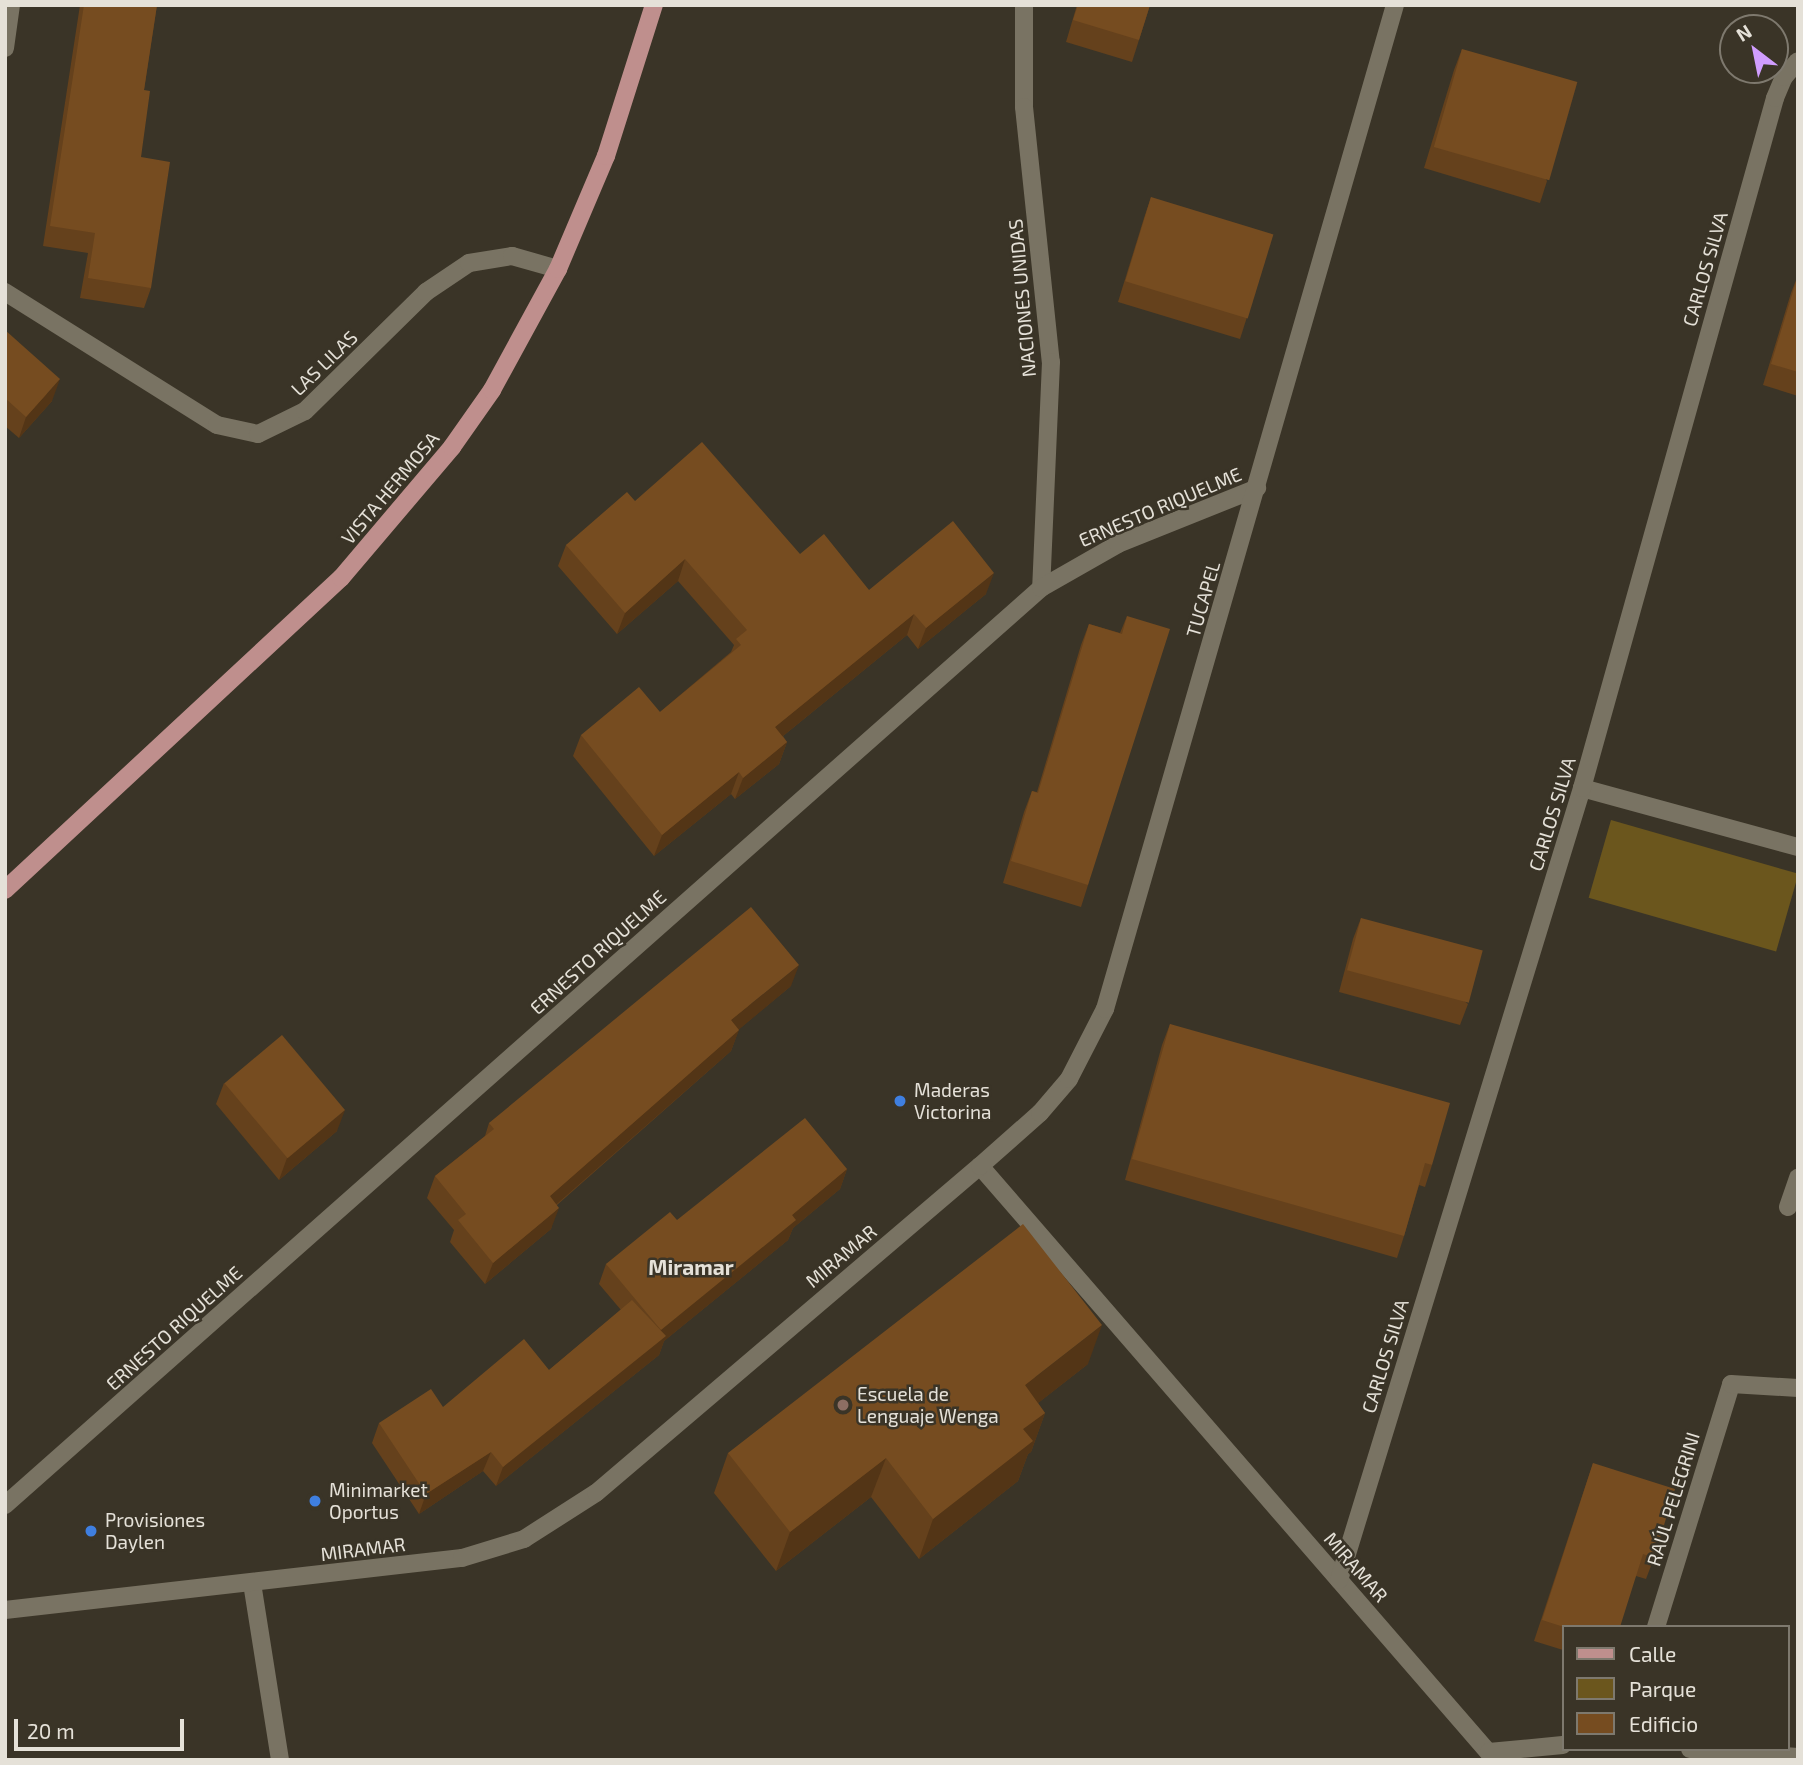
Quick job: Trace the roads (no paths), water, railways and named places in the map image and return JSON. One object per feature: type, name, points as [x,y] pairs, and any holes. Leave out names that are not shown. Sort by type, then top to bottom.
[{"type":"main road","name":"VISTA HERMOSA","points":[[5,890],[292,627],[387,527],[492,390],[558,269],[606,156],[654,5]]},
{"type":"street","points":[[5,48],[10,5]]},
{"type":"street","name":"NACIONES UNIDAS","points":[[1024,5],[1024,107],[1051,362],[1041,588]]},
{"type":"street","name":"TUCAPEL","points":[[980,1166],[1040,1113],[1069,1079],[1105,1009],[1395,5]]},
{"type":"street","name":"CARLOS SILVA","points":[[1339,1580],[1582,788],[1775,98],[1784,77],[1798,61]]},
{"type":"street","name":"LAS LILAS","points":[[5,292],[217,425],[258,434],[305,411],[426,292],[461,267],[486,257],[512,256],[558,269]]},
{"type":"street","name":"ERNESTO RIQUELME","points":[[5,1505],[1041,588],[1118,544],[1257,488]]},
{"type":"street","points":[[1582,788],[1798,847]]},
{"type":"street","name":"MIRAMAR","points":[[5,1610],[462,1559],[494,1551],[562,1519],[980,1166],[1492,1756]]},
{"type":"street","points":[[1788,1207],[1798,1178]]},
{"type":"street","name":"RAÚL PELEGRINI","points":[[1657,1625],[1731,1384],[1798,1388]]},
{"type":"street","points":[[252,1583],[280,1760]]},
{"type":"street","points":[[1492,1756],[1562,1745]]},
{"type":"street","points":[[1717,1751],[1798,1757]]},
{"type":"place","name":"Maderas Victorina","points":[[900,1101]]},
{"type":"place","name":"Escuela de Lenguaje Wenga","points":[[843,1405]]},
{"type":"place","name":"Minimarket Oportus","points":[[315,1501]]},
{"type":"place","name":"Provisiones Daylen","points":[[91,1531]]},
{"type":"district","name":"Miramar","points":[[691,1267]]}]
